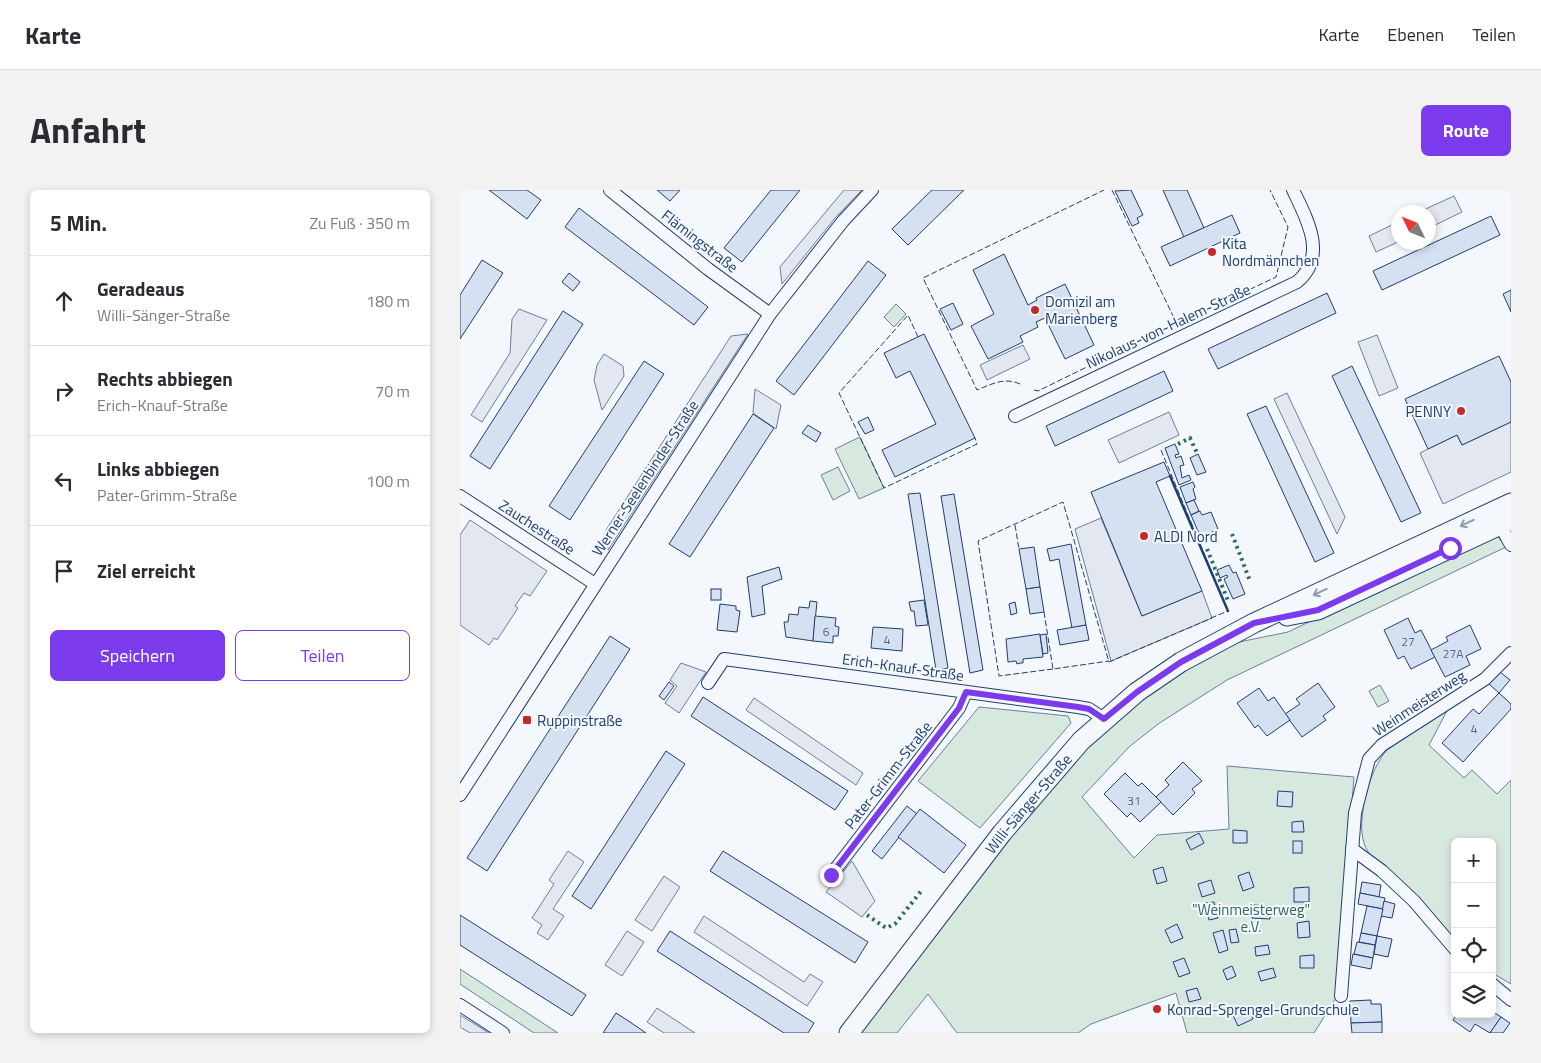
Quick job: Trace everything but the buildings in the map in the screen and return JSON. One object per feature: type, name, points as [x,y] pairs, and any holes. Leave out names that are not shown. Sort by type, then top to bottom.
[{"type":"main road","name":"Willi-Sänger-Straße","points":[[849,1033],[1002,833],[1061,763],[1104,719],[1137,692],[1181,662],[1254,623],[1511,503]]},
{"type":"main road","name":"Willi-Sänger-Straße","points":[[1254,623],[1318,610],[1506,523]]},
{"type":"street","name":"Flämingstraße","points":[[610,190],[734,289],[770,314]]},
{"type":"street","name":"Werner-Seelenbinder-Straße","points":[[461,790],[770,314],[843,221],[872,190]]},
{"type":"street","name":"Nikolaus-von-Halem-Straße","points":[[1015,416],[1297,282],[1311,266],[1314,251],[1310,225],[1294,190]]},
{"type":"street","name":"Zauchestraße","points":[[462,500],[596,584]]},
{"type":"street","points":[[1506,523],[1511,545]]},
{"type":"street","name":"Weinmeisterweg","points":[[1341,996],[1355,813],[1369,759],[1382,745],[1485,679],[1511,653]]},
{"type":"street","name":"Erich-Knauf-Straße","points":[[708,683],[724,659],[1078,707],[1089,709],[1104,719]]},
{"type":"street","name":"Pater-Grimm-Straße","points":[[831,875],[959,708],[966,692]]},
{"type":"street","points":[[1352,849],[1382,871],[1414,901],[1451,944]]},
{"type":"street","points":[[1496,987],[1511,1000]]},
{"type":"street","points":[[460,1005],[503,1033]]},
{"type":"green space","points":[[896,304],[906,314],[894,327],[884,317]]},
{"type":"green space","points":[[860,437],[884,488],[859,499],[835,449]]},
{"type":"green space","points":[[838,467],[850,491],[833,500],[821,475]]},
{"type":"green space","name":"\"Weinmeisterweg\" e.V.","points":[[1487,537],[1498,537],[1506,547],[1227,680],[1158,724],[1129,747],[1082,797],[1134,858],[1157,835],[1229,829],[1227,766],[1354,777],[1336,998],[1314,1033],[1187,1033],[1176,993],[1091,1024],[1078,1033],[957,1033],[928,994],[897,1033],[859,1033],[986,864],[1084,749],[1127,708],[1189,665],[1239,642],[1288,632]]},
{"type":"green space","points":[[1380,685],[1389,701],[1378,707],[1369,691]]},
{"type":"green space","points":[[979,707],[1068,716],[1071,723],[980,828],[918,781]]},
{"type":"green space","points":[[1449,707],[1429,745],[1464,778],[1472,770],[1497,794],[1511,780],[1511,984],[1496,975],[1496,838],[1451,838],[1451,939],[1374,860],[1367,850],[1362,833],[1363,808],[1370,781],[1387,750]]},
{"type":"green space","points":[[460,969],[558,1033],[534,1033],[460,984]]},
{"type":"shaded area","points":[[844,190],[862,190],[835,218],[782,284],[780,267]]},
{"type":"shaded area","points":[[1454,196],[1462,212],[1436,225],[1436,205],[1434,205]]},
{"type":"shaded area","points":[[1391,225],[1391,245],[1376,252],[1369,236]]},
{"type":"shaded area","points":[[519,309],[547,320],[482,422],[471,415],[510,353],[512,319]]},
{"type":"shaded area","points":[[748,334],[608,550],[606,530],[731,336]]},
{"type":"shaded area","points":[[1377,335],[1398,388],[1379,396],[1358,342]]},
{"type":"shaded area","points":[[1023,345],[1030,359],[987,380],[980,365]]},
{"type":"shaded area","points":[[604,354],[623,366],[624,376],[602,410],[594,380],[597,365]]},
{"type":"shaded area","points":[[755,389],[781,405],[776,429],[753,413]]},
{"type":"shaded area","points":[[1287,393],[1345,517],[1337,534],[1274,399]]},
{"type":"shaded area","points":[[1169,412],[1179,435],[1119,463],[1108,440]]},
{"type":"shaded area","points":[[1511,422],[1511,472],[1443,504],[1420,453],[1457,435],[1462,445]]},
{"type":"shaded area","points":[[1101,518],[1142,616],[1202,591],[1212,618],[1111,661],[1075,529]]},
{"type":"shaded area","points":[[470,520],[547,571],[530,596],[524,593],[515,606],[518,608],[497,640],[494,638],[489,645],[460,625],[460,535]]},
{"type":"shaded area","points":[[681,663],[706,672],[679,713],[665,703],[677,686],[670,680]]},
{"type":"shaded area","points":[[754,698],[863,773],[856,785],[746,710]]},
{"type":"shaded area","points":[[568,851],[584,862],[553,909],[564,916],[548,940],[537,933],[542,925],[532,918],[554,884],[549,880]]},
{"type":"shaded area","points":[[852,861],[875,901],[862,917],[826,892]]},
{"type":"shaded area","points":[[664,876],[680,887],[652,931],[635,920]]},
{"type":"shaded area","points":[[704,916],[804,982],[810,974],[823,982],[807,1006],[694,932]]},
{"type":"shaded area","points":[[627,931],[644,942],[622,976],[605,965]]},
{"type":"shaded area","points":[[657,1008],[695,1033],[664,1033],[647,1022]]},
{"type":"shaded area","points":[[460,1015],[489,1033],[470,1033],[460,1027]]},
{"type":"hedge","points":[[1178,444],[1190,438],[1197,453]]},
{"type":"hedge","points":[[1232,534],[1250,581]]},
{"type":"hedge","points":[[1207,549],[1229,603]]},
{"type":"hedge","points":[[867,915],[886,928],[895,924],[922,890]]},
{"type":"fence","points":[[1020,384],[1003,381],[977,390],[923,278],[1104,190]]},
{"type":"fence","points":[[1112,190],[1177,324],[1276,277],[1288,227],[1270,190]]},
{"type":"fence","points":[[918,337],[908,315],[839,393],[884,488],[977,444],[975,438]]},
{"type":"fence","points":[[1034,390],[1038,391],[1176,323]]},
{"type":"fence","points":[[1161,450],[1228,611],[1211,618]]},
{"type":"fence","points":[[1053,669],[999,676],[978,541],[1063,502],[1109,662],[1212,618]]},
{"type":"fence","points":[[1015,525],[1019,549]]},
{"type":"fence","points":[[1044,612],[1053,669],[1109,661]]},
{"type":"wall","points":[[1170,476],[1228,611]]},
{"type":"place","name":"Kita Nordmännchen","points":[[1212,252]]},
{"type":"place","name":"Domizil am Marienberg","points":[[1035,310]]},
{"type":"place","name":"PENNY","points":[[1461,411]]},
{"type":"place","name":"ALDI Nord","points":[[1144,536]]},
{"type":"place","name":"Ruppinstraße","points":[[527,720]]},
{"type":"place","name":"Konrad-Sprengel-Grundschule","points":[[1157,1009]]},
{"type":"route","points":[[831,875],[959,708],[966,692],[992,694],[1089,709],[1104,719],[1137,692],[1181,662],[1254,623],[1318,610],[1450,548]]}]
